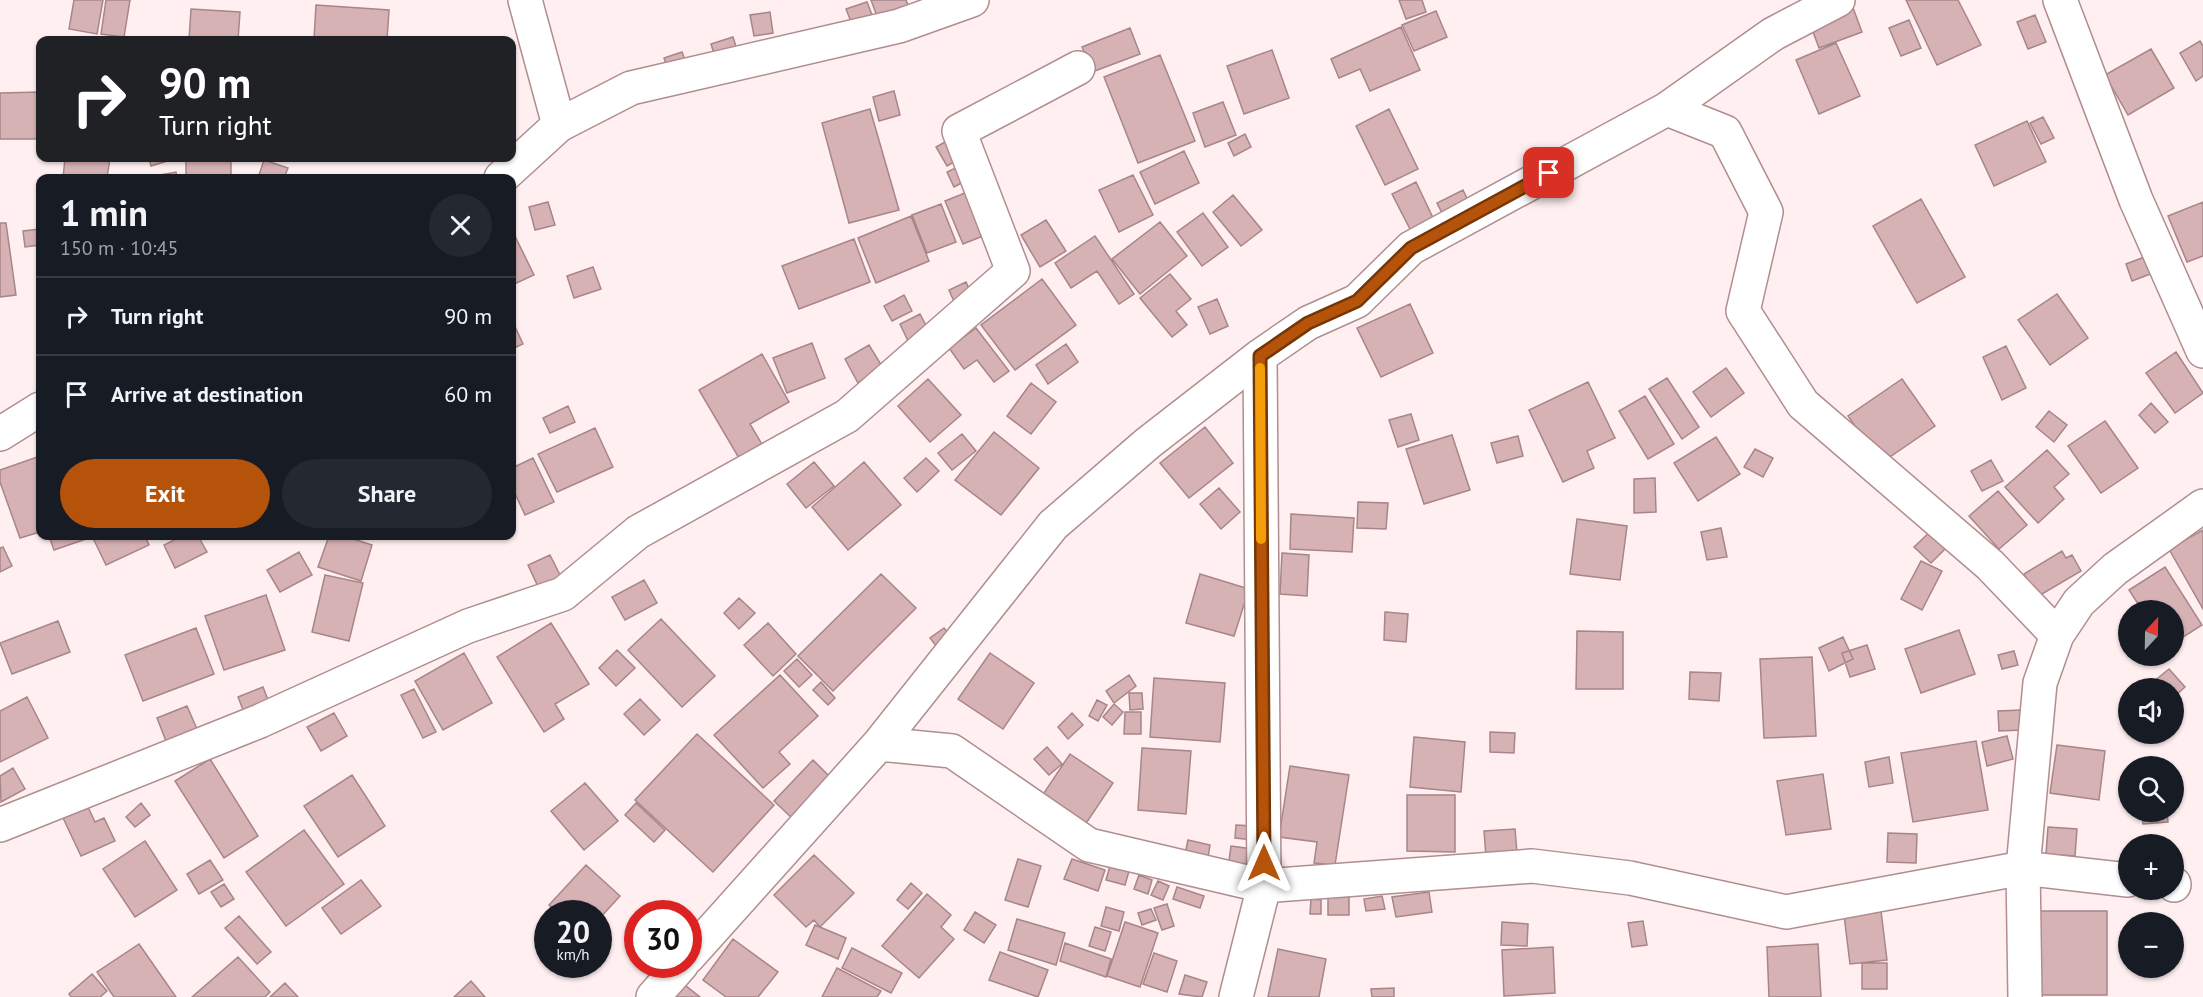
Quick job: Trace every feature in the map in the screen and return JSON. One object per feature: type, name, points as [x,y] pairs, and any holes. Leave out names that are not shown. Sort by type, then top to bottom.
[{"type":"street","points":[[525,0],[559,125]]},
{"type":"street","points":[[505,174],[559,125],[631,88],[899,26],[972,0]]},
{"type":"street","points":[[702,941],[879,744],[1053,525],[1148,443],[1260,356],[1308,323],[1357,301],[1411,248],[1667,109],[1773,34],[1838,0]]},
{"type":"street","points":[[2060,0],[2136,200],[2203,351]]},
{"type":"street","points":[[0,825],[260,721],[468,626],[563,594],[638,532],[847,416],[1013,271],[959,131],[1078,68]]},
{"type":"street","points":[[1667,109],[1725,132],[1766,212],[1743,311],[1803,404],[1990,565],[2057,635]]},
{"type":"street","points":[[1236,997],[1264,886],[1260,356]]},
{"type":"street","points":[[0,434],[36,412]]},
{"type":"street","points":[[2025,997],[2023,868],[2040,683],[2057,635],[2079,602],[2115,569],[2203,506]]},
{"type":"street","points":[[879,744],[952,751],[1089,845],[1264,886],[1532,866],[1630,878],[1786,912],[2023,868],[2118,879]]},
{"type":"street","points":[[653,997],[670,978]]},
{"type":"building","points":[[74,0],[103,0],[97,34],[69,29]]},
{"type":"building","points":[[106,0],[130,0],[124,36],[101,34]]},
{"type":"building","points":[[871,0],[906,0],[911,13],[880,24]]},
{"type":"building","points":[[1399,0],[1422,0],[1426,12],[1406,19]]},
{"type":"building","points":[[1906,0],[1958,0],[1981,45],[1937,65]]},
{"type":"building","points":[[867,2],[876,25],[855,32],[846,9]]},
{"type":"building","points":[[316,5],[389,10],[387,36],[314,36]]},
{"type":"building","points":[[1852,5],[1862,32],[1819,48],[1809,21]]},
{"type":"building","points":[[191,9],[240,12],[238,36],[189,36]]},
{"type":"building","points":[[1436,11],[1447,37],[1414,51],[1402,25]]},
{"type":"building","points":[[770,12],[773,33],[754,36],[750,15]]},
{"type":"building","points":[[2035,15],[2046,42],[2028,49],[2017,22]]},
{"type":"building","points":[[1909,20],[1921,48],[1901,56],[1889,28]]},
{"type":"building","points":[[1401,27],[1420,70],[1370,91],[1360,69],[1339,78],[1331,59]]},
{"type":"building","points":[[1130,28],[1140,54],[1092,72],[1082,47]]},
{"type":"building","points":[[733,37],[739,56],[717,63],[711,44]]},
{"type":"building","points":[[2200,41],[2203,46],[2203,76],[2196,81],[2180,53]]},
{"type":"building","points":[[1836,43],[1860,96],[1819,114],[1796,60]]},
{"type":"building","points":[[2151,49],[2174,88],[2128,115],[2105,75]]},
{"type":"building","points":[[1272,50],[1289,98],[1244,114],[1227,66]]},
{"type":"building","points":[[682,52],[689,70],[670,77],[664,58]]},
{"type":"building","points":[[1160,55],[1195,141],[1138,163],[1104,77]]},
{"type":"building","points":[[894,91],[900,115],[879,121],[873,97]]},
{"type":"building","points":[[36,92],[36,139],[0,139],[0,93]]},
{"type":"building","points":[[1223,102],[1236,135],[1205,147],[1193,113]]},
{"type":"building","points":[[870,109],[899,210],[849,223],[822,123]]},
{"type":"building","points":[[1389,109],[1418,169],[1385,185],[1356,126]]},
{"type":"building","points":[[2043,117],[2054,138],[2041,144],[2030,123]]},
{"type":"building","points":[[2027,121],[2046,162],[1994,186],[1975,145]]},
{"type":"building","points":[[1245,134],[1251,147],[1234,156],[1228,143]]},
{"type":"building","points":[[952,138],[963,157],[947,166],[936,147]]},
{"type":"building","points":[[1184,151],[1199,183],[1155,204],[1140,172]]},
{"type":"building","points":[[65,162],[109,162],[108,174],[63,174]]},
{"type":"building","points":[[150,162],[164,162],[151,166]]},
{"type":"building","points":[[186,162],[231,162],[231,174],[186,174]]},
{"type":"building","points":[[263,162],[288,168],[286,174],[259,174]]},
{"type":"building","points":[[964,164],[971,178],[954,187],[947,172]]},
{"type":"building","points":[[1133,175],[1153,215],[1119,232],[1099,190]]},
{"type":"building","points":[[1416,182],[1434,220],[1411,231],[1392,194]]},
{"type":"building","points":[[1463,190],[1471,207],[1445,219],[1437,203]]},
{"type":"building","points":[[970,191],[988,234],[963,244],[945,201]]},
{"type":"building","points":[[1233,195],[1262,230],[1241,246],[1213,212]]},
{"type":"building","points":[[1921,199],[1965,277],[1917,303],[1873,226]]},
{"type":"building","points":[[548,202],[555,225],[535,230],[529,207]]},
{"type":"building","points":[[2203,202],[2203,256],[2187,262],[2168,216]]},
{"type":"building","points":[[941,204],[956,242],[927,253],[912,215]]},
{"type":"building","points":[[1203,213],[1228,247],[1202,266],[1177,232]]},
{"type":"building","points":[[911,216],[929,261],[876,283],[858,238]]},
{"type":"building","points":[[1046,220],[1066,251],[1040,267],[1021,235]]},
{"type":"building","points":[[1160,222],[1187,256],[1140,294],[1112,259]]},
{"type":"building","points":[[0,223],[6,223],[16,295],[0,297]]},
{"type":"building","points":[[36,229],[36,246],[25,247],[23,231]]},
{"type":"building","points":[[1095,236],[1134,294],[1119,304],[1097,271],[1071,288],[1055,263]]},
{"type":"building","points":[[516,238],[534,275],[516,283]]},
{"type":"building","points":[[854,239],[870,282],[799,309],[782,266]]},
{"type":"building","points":[[2147,256],[2153,273],[2132,281],[2126,264]]},
{"type":"building","points":[[593,267],[601,289],[574,298],[567,276]]},
{"type":"building","points":[[1170,274],[1191,299],[1176,311],[1187,325],[1172,337],[1140,298]]},
{"type":"building","points":[[1042,279],[1076,325],[1015,370],[981,325]]},
{"type":"building","points":[[966,282],[973,298],[956,306],[949,290]]},
{"type":"building","points":[[2057,294],[2088,338],[2050,365],[2018,320]]},
{"type":"building","points":[[904,295],[912,311],[892,321],[884,306]]},
{"type":"building","points":[[1217,299],[1228,326],[1210,334],[1198,307]]},
{"type":"building","points":[[1410,304],[1433,353],[1381,377],[1357,328]]},
{"type":"building","points":[[920,314],[930,333],[909,343],[900,324]]},
{"type":"building","points":[[976,328],[1009,371],[994,382],[977,360],[964,369],[949,348]]},
{"type":"building","points":[[516,329],[523,344],[516,347]]},
{"type":"building","points":[[812,343],[825,378],[787,393],[773,358]]},
{"type":"building","points":[[1066,344],[1078,362],[1048,384],[1036,365]]},
{"type":"building","points":[[869,345],[883,368],[858,383],[845,359]]},
{"type":"building","points":[[2006,346],[2026,388],[2002,400],[1983,357]]},
{"type":"building","points":[[2176,352],[2203,393],[2175,413],[2146,373]]},
{"type":"building","points":[[762,354],[789,402],[750,424],[766,451],[743,465],[699,390]]},
{"type":"building","points":[[1726,368],[1744,393],[1711,417],[1693,392]]},
{"type":"building","points":[[1667,378],[1699,427],[1682,439],[1649,389]]},
{"type":"building","points":[[928,379],[961,415],[930,442],[898,406]]},
{"type":"building","points":[[1902,379],[1935,426],[1881,463],[1848,416]]},
{"type":"building","points":[[1588,382],[1615,438],[1587,451],[1594,468],[1563,482],[1529,410]]},
{"type":"building","points":[[1031,383],[1056,402],[1031,434],[1007,416]]},
{"type":"building","points":[[1645,396],[1674,444],[1648,459],[1619,411]]},
{"type":"building","points":[[2151,403],[2168,422],[2155,433],[2139,415]]},
{"type":"building","points":[[568,406],[575,422],[550,433],[543,418]]},
{"type":"building","points":[[2049,411],[2067,425],[2054,442],[2036,427]]},
{"type":"building","points":[[1411,414],[1419,440],[1398,447],[1389,420]]},
{"type":"building","points":[[2105,421],[2138,468],[2101,493],[2068,446]]},
{"type":"building","points":[[1205,427],[1233,463],[1189,498],[1160,463]]},
{"type":"building","points":[[595,428],[613,467],[557,492],[538,454]]},
{"type":"building","points":[[994,432],[1039,468],[1001,515],[955,480]]},
{"type":"building","points":[[962,434],[976,451],[952,470],[938,453]]},
{"type":"building","points":[[1452,435],[1470,490],[1424,504],[1406,449]]},
{"type":"building","points":[[1518,436],[1523,456],[1497,463],[1491,443]]},
{"type":"building","points":[[1716,437],[1740,474],[1698,501],[1674,463]]},
{"type":"building","points":[[1755,449],[1773,458],[1763,477],[1744,467]]},
{"type":"building","points":[[2047,450],[2069,474],[2054,487],[2064,499],[2038,523],[2005,487]]},
{"type":"building","points":[[36,457],[36,533],[20,538],[0,482],[0,470]]},
{"type":"building","points":[[533,458],[554,502],[525,515],[516,496],[516,466]]},
{"type":"building","points":[[926,458],[939,471],[917,492],[904,478]]},
{"type":"building","points":[[1991,460],[2003,481],[1982,491],[1971,471]]},
{"type":"building","points":[[814,462],[834,486],[806,508],[787,484]]},
{"type":"building","points":[[864,462],[901,505],[848,550],[812,507]]},
{"type":"building","points":[[1655,478],[1656,512],[1634,513],[1634,479]]},
{"type":"building","points":[[1219,488],[1240,512],[1221,529],[1200,504]]},
{"type":"building","points":[[1998,491],[2027,525],[1999,549],[1969,516]]},
{"type":"building","points":[[1358,502],[1388,503],[1386,529],[1357,528]]},
{"type":"building","points":[[1291,514],[1354,518],[1352,552],[1290,549]]},
{"type":"building","points":[[1577,519],[1627,526],[1620,580],[1570,574]]},
{"type":"building","points":[[1721,528],[1727,557],[1707,560],[1701,532]]},
{"type":"building","points":[[1934,528],[1950,544],[1931,563],[1914,547]]},
{"type":"building","points":[[2203,530],[2203,609],[2169,549]]},
{"type":"building","points":[[50,540],[83,540],[54,550]]},
{"type":"building","points":[[94,540],[147,540],[149,545],[106,565]]},
{"type":"building","points":[[174,540],[200,540],[207,552],[175,568],[164,545]]},
{"type":"building","points":[[328,540],[356,540],[372,545],[361,581],[318,567]]},
{"type":"building","points":[[3,547],[12,566],[0,572],[0,548]]},
{"type":"building","points":[[2062,551],[2066,558],[2072,555],[2081,571],[2037,597],[2024,574]]},
{"type":"building","points":[[299,552],[312,575],[280,592],[267,570]]},
{"type":"building","points":[[1282,553],[1309,555],[1307,596],[1280,594]]},
{"type":"building","points":[[550,555],[564,583],[541,593],[528,565]]},
{"type":"building","points":[[1921,561],[1942,571],[1922,610],[1901,599]]},
{"type":"building","points":[[2165,567],[2202,625],[2184,637],[2184,600],[2136,600],[2129,590]]},
{"type":"building","points":[[881,574],[916,608],[833,691],[798,656]]},
{"type":"building","points":[[1200,574],[1249,589],[1234,636],[1186,623]]},
{"type":"building","points":[[325,575],[363,583],[349,641],[312,632]]},
{"type":"building","points":[[644,580],[657,603],[625,620],[612,597]]},
{"type":"building","points":[[266,595],[285,650],[224,670],[205,616]]},
{"type":"building","points":[[739,598],[755,613],[739,629],[724,613]]},
{"type":"building","points":[[1385,612],[1408,614],[1406,642],[1384,640]]},
{"type":"building","points":[[661,619],[715,676],[682,707],[628,650]]},
{"type":"building","points":[[58,621],[70,652],[12,674],[0,643]]},
{"type":"building","points":[[551,623],[589,684],[555,704],[564,719],[544,732],[497,657]]},
{"type":"building","points":[[768,623],[796,654],[773,676],[744,645]]},
{"type":"building","points":[[196,628],[214,674],[143,701],[125,655]]},
{"type":"building","points":[[944,628],[951,637],[937,647],[930,638]]},
{"type":"building","points":[[1959,630],[1975,674],[1921,693],[1905,649]]},
{"type":"building","points":[[1577,631],[1623,632],[1623,689],[1576,689]]},
{"type":"building","points":[[1843,637],[1853,659],[1829,671],[1819,648]]},
{"type":"building","points":[[1867,645],[1875,669],[1850,677],[1842,653]]},
{"type":"building","points":[[617,650],[635,668],[616,686],[599,668]]},
{"type":"building","points":[[2014,651],[2018,665],[2002,669],[1998,655]]},
{"type":"building","points":[[464,653],[492,703],[443,730],[415,681]]},
{"type":"building","points":[[990,653],[1034,683],[1003,729],[958,699]]},
{"type":"building","points":[[1812,657],[1816,736],[1764,738],[1760,659]]},
{"type":"building","points":[[797,659],[812,675],[799,687],[784,671]]},
{"type":"building","points":[[2169,669],[2177,678],[2158,678]]},
{"type":"building","points":[[1690,672],[1721,673],[1719,701],[1689,699]]},
{"type":"building","points":[[780,675],[818,716],[779,752],[790,764],[763,788],[714,735]]},
{"type":"building","points":[[1129,675],[1136,686],[1114,703],[1106,691]]},
{"type":"building","points":[[1154,678],[1225,683],[1220,742],[1150,737]]},
{"type":"building","points":[[821,682],[835,698],[828,705],[813,690]]},
{"type":"building","points":[[263,687],[272,710],[247,720],[238,697]]},
{"type":"building","points":[[414,689],[436,732],[423,738],[401,695]]},
{"type":"building","points":[[1129,693],[1142,693],[1143,709],[1130,710]]},
{"type":"building","points":[[27,697],[48,738],[0,762],[0,711]]},
{"type":"building","points":[[640,699],[660,720],[644,735],[624,714]]},
{"type":"building","points":[[1097,700],[1107,705],[1098,721],[1089,716]]},
{"type":"building","points":[[1114,704],[1123,712],[1112,725],[1103,717]]},
{"type":"building","points":[[187,706],[197,729],[166,741],[157,718]]},
{"type":"building","points":[[2021,710],[2022,730],[1999,731],[1998,711]]},
{"type":"building","points":[[1125,712],[1141,712],[1141,734],[1124,734]]},
{"type":"building","points":[[334,713],[347,736],[321,751],[307,727]]},
{"type":"building","points":[[1072,713],[1083,725],[1068,739],[1058,727]]},
{"type":"building","points":[[1490,732],[1515,733],[1514,753],[1490,752]]},
{"type":"building","points":[[697,734],[774,805],[713,872],[635,800]]},
{"type":"building","points":[[2007,736],[2013,759],[1987,766],[1982,742]]},
{"type":"building","points":[[1414,737],[1465,742],[1461,792],[1410,787]]},
{"type":"building","points":[[1976,741],[1988,810],[1913,822],[1901,753]]},
{"type":"building","points":[[2057,745],[2105,751],[2099,800],[2050,793]]},
{"type":"building","points":[[1047,747],[1062,764],[1049,775],[1034,759]]},
{"type":"building","points":[[1142,748],[1191,751],[1186,814],[1138,810]]},
{"type":"building","points":[[1070,754],[1113,783],[1085,825],[1042,796]]},
{"type":"building","points":[[1889,757],[1893,783],[1869,787],[1865,762]]},
{"type":"building","points":[[210,759],[258,836],[224,858],[175,781]]},
{"type":"building","points":[[813,760],[833,780],[794,820],[774,801]]},
{"type":"building","points":[[1290,766],[1349,775],[1335,865],[1314,863],[1317,842],[1279,837]]},
{"type":"building","points":[[13,768],[25,789],[1,802],[0,776]]},
{"type":"building","points":[[1823,774],[1831,829],[1786,835],[1777,781]]},
{"type":"building","points":[[352,775],[385,826],[338,857],[304,806]]},
{"type":"building","points":[[585,783],[618,821],[584,850],[551,811]]},
{"type":"building","points":[[1407,795],[1455,795],[1455,852],[1407,851]]},
{"type":"building","points":[[141,803],[150,815],[135,827],[126,817]]},
{"type":"building","points":[[636,803],[665,830],[654,842],[625,815]]},
{"type":"building","points":[[88,807],[95,822],[104,818],[115,841],[81,856],[63,818]]},
{"type":"building","points":[[2143,822],[2168,822],[2143,824]]},
{"type":"building","points":[[1236,825],[1254,826],[1253,840],[1235,838]]},
{"type":"building","points":[[2048,827],[2077,829],[2075,856],[2046,854]]},
{"type":"building","points":[[1515,829],[1517,853],[1486,856],[1484,831]]},
{"type":"building","points":[[304,830],[344,884],[286,926],[246,872]]},
{"type":"building","points":[[1888,833],[1917,834],[1916,863],[1887,862]]},
{"type":"building","points":[[1188,840],[1210,845],[1207,863],[1184,859]]},
{"type":"building","points":[[145,841],[177,890],[135,917],[103,869]]},
{"type":"building","points":[[1231,846],[1252,849],[1249,871],[1228,868]]},
{"type":"building","points":[[814,855],[854,893],[820,927],[814,920],[806,927],[774,895]]},
{"type":"building","points":[[1018,859],[1041,866],[1028,907],[1005,900]]},
{"type":"building","points":[[1072,859],[1105,870],[1098,891],[1064,879]]},
{"type":"building","points":[[210,860],[223,880],[199,894],[187,874]]},
{"type":"building","points":[[586,865],[620,896],[612,905],[612,900],[554,900]]},
{"type":"building","points":[[1110,866],[1129,871],[1125,885],[1106,880]]},
{"type":"building","points":[[1139,875],[1152,880],[1148,894],[1134,889]]},
{"type":"building","points":[[361,880],[381,906],[341,934],[322,908]]},
{"type":"building","points":[[1158,881],[1169,886],[1163,900],[1151,895]]},
{"type":"building","points":[[911,883],[922,893],[908,909],[897,900]]},
{"type":"building","points":[[224,884],[234,899],[221,907],[211,892]]},
{"type":"building","points":[[1177,887],[1204,896],[1200,908],[1173,899]]},
{"type":"building","points":[[1429,892],[1432,912],[1396,917],[1392,897]]},
{"type":"building","points":[[927,894],[951,915],[941,927],[954,939],[919,978],[882,946]]},
{"type":"building","points":[[1382,896],[1385,909],[1366,911],[1364,899]]},
{"type":"building","points":[[1328,897],[1349,897],[1349,915],[1328,915]]},
{"type":"building","points":[[1311,899],[1321,900],[1321,914],[1310,914]]},
{"type":"building","points":[[1167,904],[1174,926],[1162,930],[1154,908]]},
{"type":"building","points":[[1106,907],[1124,912],[1119,931],[1101,926]]},
{"type":"building","points":[[1151,909],[1156,920],[1142,925],[1138,913]]},
{"type":"building","points":[[1881,911],[1887,960],[1850,964],[1844,915]]},
{"type":"building","points":[[2040,911],[2107,911],[2107,995],[2041,995]]},
{"type":"building","points":[[975,912],[996,925],[984,943],[964,930]]},
{"type":"building","points":[[239,916],[271,952],[257,964],[225,928]]},
{"type":"building","points":[[1017,919],[1065,933],[1056,965],[1008,950]]},
{"type":"building","points":[[1643,921],[1647,945],[1632,947],[1628,923]]},
{"type":"building","points":[[1125,922],[1158,933],[1140,987],[1107,976]]},
{"type":"building","points":[[1502,922],[1528,924],[1527,946],[1501,945]]},
{"type":"building","points":[[815,925],[846,938],[838,959],[806,945]]},
{"type":"building","points":[[1095,927],[1111,932],[1105,951],[1089,946]]},
{"type":"building","points":[[733,939],[778,972],[758,997],[726,997],[703,980]]},
{"type":"building","points":[[1065,943],[1111,959],[1106,977],[1060,961]]},
{"type":"building","points":[[139,944],[176,997],[114,997],[97,972]]},
{"type":"building","points":[[1818,944],[1821,997],[1769,997],[1767,947]]},
{"type":"building","points":[[1553,947],[1555,993],[1504,996],[1502,950]]},
{"type":"building","points":[[852,948],[902,973],[891,993],[842,968]]},
{"type":"building","points":[[1278,949],[1326,959],[1319,997],[1268,997]]},
{"type":"building","points":[[1000,952],[1048,970],[1038,997],[989,980]]},
{"type":"building","points":[[1154,953],[1177,961],[1167,992],[1143,984]]},
{"type":"building","points":[[238,957],[270,992],[265,997],[192,997]]},
{"type":"building","points":[[1862,963],[1887,963],[1887,989],[1862,989]]},
{"type":"building","points":[[837,968],[881,991],[877,997],[822,997]]},
{"type":"building","points":[[92,974],[107,991],[100,997],[71,997],[69,994]]},
{"type":"building","points":[[1185,975],[1207,982],[1202,997],[1179,994]]},
{"type":"building","points":[[471,981],[485,997],[454,997]]},
{"type":"building","points":[[681,982],[700,997],[668,997]]},
{"type":"building","points":[[285,983],[298,997],[270,997]]},
{"type":"building","points":[[1394,988],[1394,997],[1372,997],[1371,989]]},
{"type":"slow traffic","points":[[1260,368],[1261,539]]},
{"type":"route","points":[[1264,863],[1260,356],[1308,323],[1357,301],[1411,248],[1549,173]]}]
